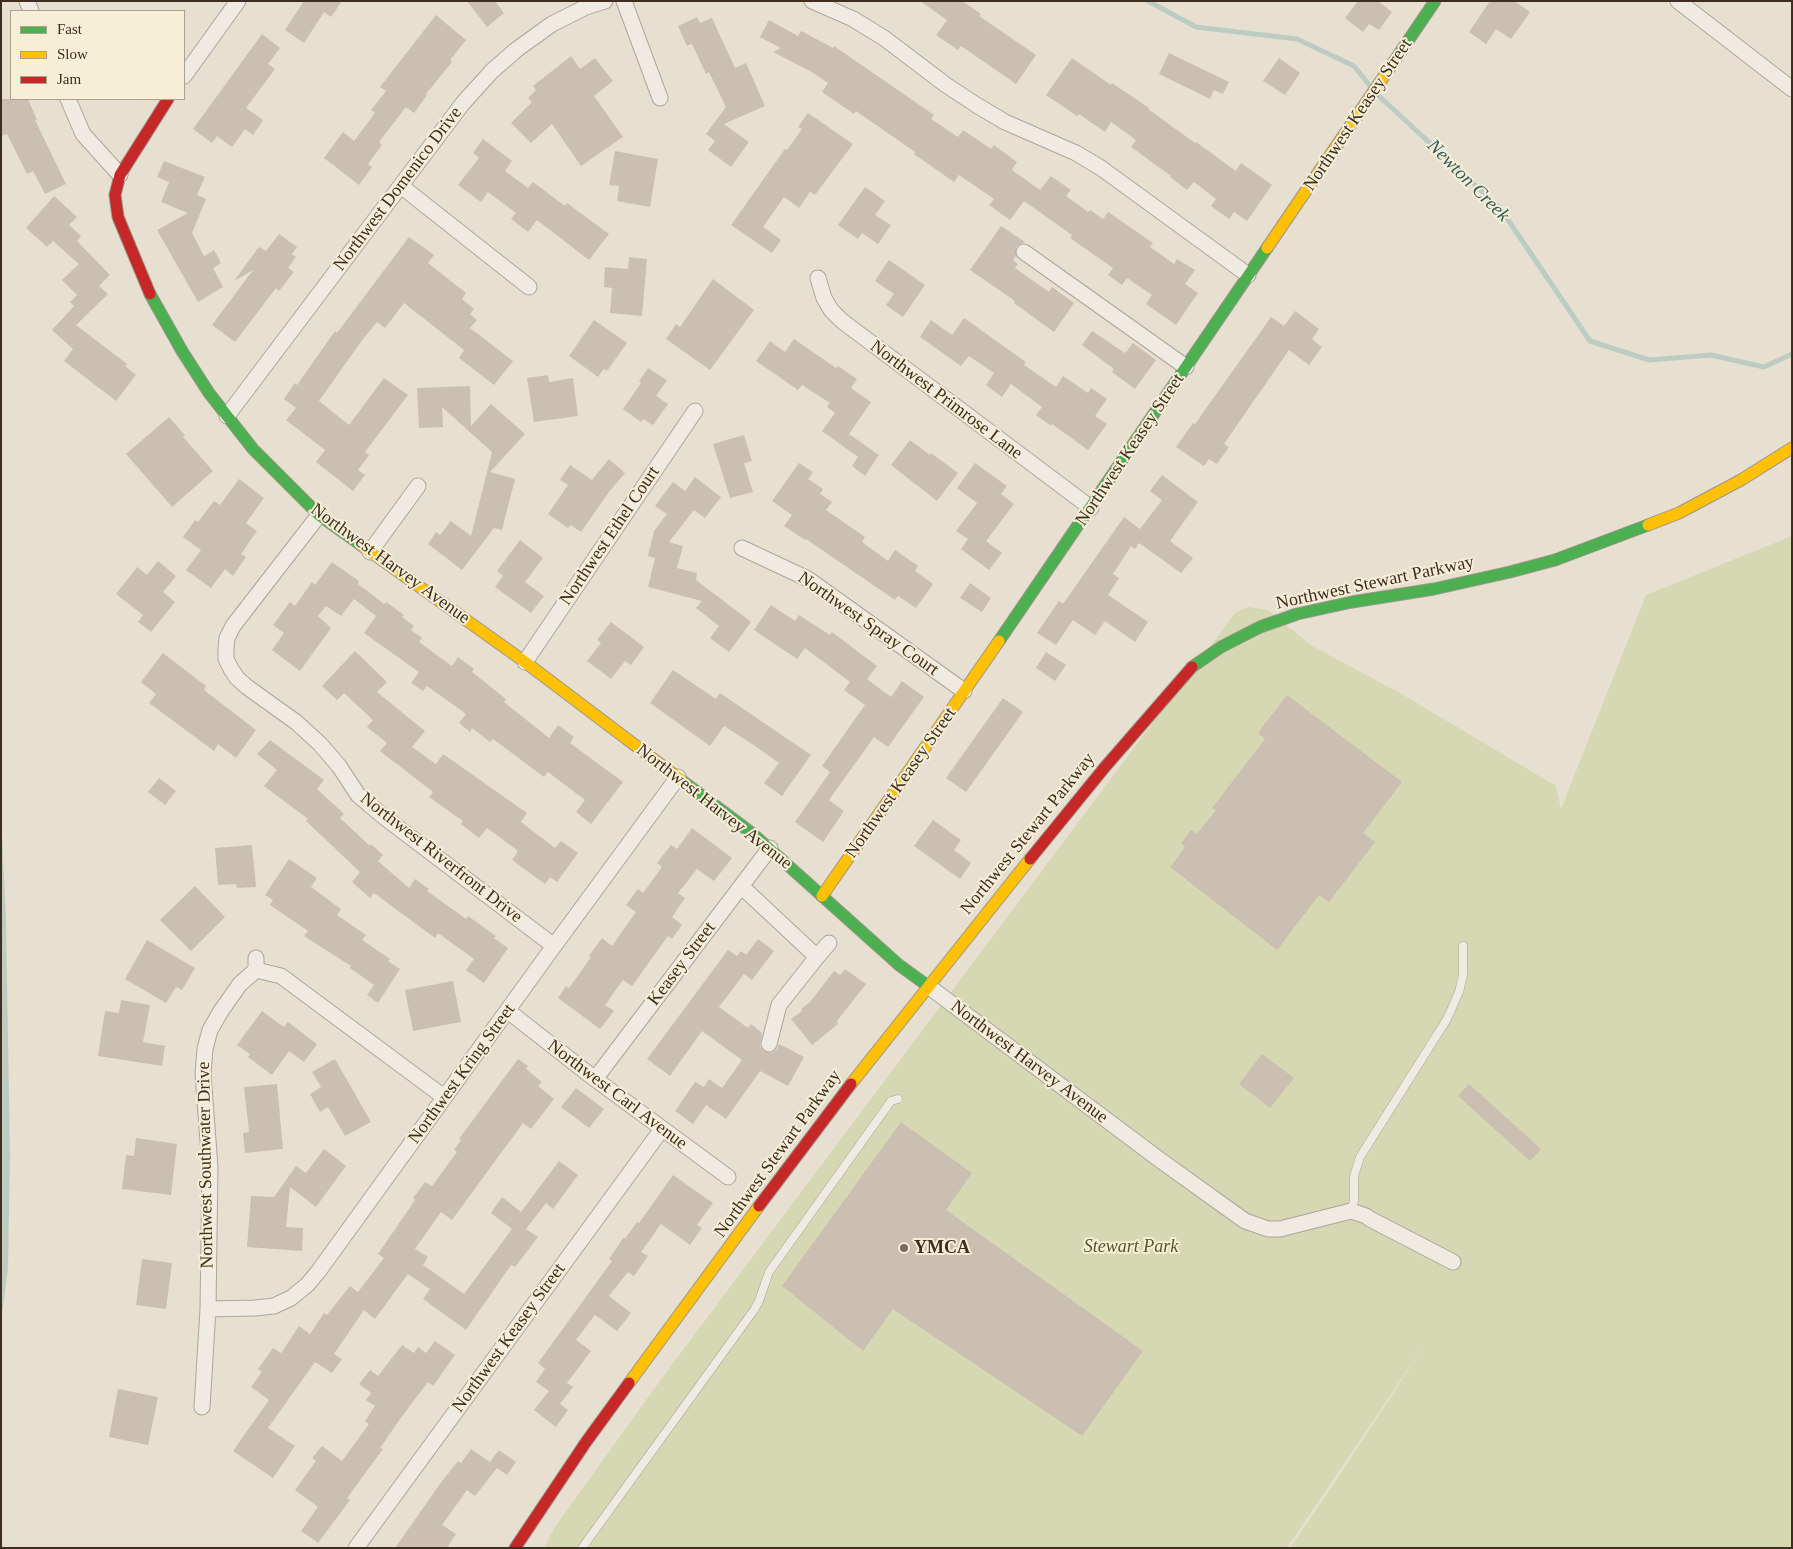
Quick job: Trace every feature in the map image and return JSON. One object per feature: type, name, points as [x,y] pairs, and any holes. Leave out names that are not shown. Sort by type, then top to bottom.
[{"type":"street","points":[[185,75],[238,1]]},
{"type":"street","name":"Northwest Domenico Drive","points":[[227,416],[463,103],[492,71],[516,50],[552,24],[586,7],[605,1]]},
{"type":"street","points":[[624,1],[660,98]]},
{"type":"street","points":[[812,1],[853,19],[884,38],[946,85],[1005,122],[1076,153],[1100,168],[1248,275]]},
{"type":"street","name":"Northwest Keasey Street","points":[[822,896],[1090,508],[1435,1]]},
{"type":"street","points":[[1678,1],[1792,89]]},
{"type":"street","points":[[68,100],[83,134],[120,175],[167,100]]},
{"type":"street","name":"Northwest Harvey Avenue","points":[[120,175],[115,195],[118,217],[150,292],[182,351],[209,393],[253,448],[319,515],[525,662],[678,777],[770,848],[899,965],[1160,1160],[1245,1221],[1268,1229],[1280,1229],[1351,1210]]},
{"type":"street","points":[[401,186],[529,287]]},
{"type":"street","points":[[1024,252],[1186,367]]},
{"type":"street","name":"Northwest Primrose Lane","points":[[818,278],[824,298],[831,310],[842,321],[1090,508]]},
{"type":"street","name":"Northwest Ethel Court","points":[[525,662],[695,410]]},
{"type":"street","name":"Northwest Stewart Parkway","points":[[514,1548],[586,1442],[824,1118],[1111,759],[1192,666],[1221,647],[1260,627],[1297,614],[1352,602],[1443,587],[1555,560],[1679,513],[1741,480],[1792,448]]},
{"type":"street","points":[[370,552],[418,486]]},
{"type":"street","name":"Northwest Riverfront Drive","points":[[319,515],[233,626],[226,643],[226,659],[237,678],[296,722],[320,744],[339,766],[358,795],[384,817],[554,946]]},
{"type":"street","name":"Northwest Spray Court","points":[[742,548],[808,579],[964,691]]},
{"type":"street","name":"Northwest Kring Street","points":[[208,1309],[274,1306],[291,1298],[307,1285],[678,777]]},
{"type":"street","name":"Keasey Street","points":[[595,1079],[770,848]]},
{"type":"street","points":[[741,886],[817,957]]},
{"type":"street","points":[[769,1044],[779,1005],[829,943]]},
{"type":"street","name":"Northwest Southwater Drive","points":[[202,1407],[208,1309],[210,1167],[203,1074],[205,1049],[210,1030],[221,1010],[240,984],[256,964],[281,976],[444,1096]]},
{"type":"street","name":"Northwest Carl Avenue","points":[[508,1011],[595,1079],[728,1177]]},
{"type":"street","name":"Northwest Keasey Street","points":[[356,1548],[662,1129]]},
{"type":"street","points":[[1351,1210],[1453,1262]]},
{"type":"lane","points":[[1351,1210],[1354,1201],[1354,1176],[1360,1156],[1447,1019],[1459,992],[1463,975],[1463,946]]},
{"type":"lane","points":[[582,1548],[754,1310],[769,1272],[891,1101],[898,1098]]},
{"type":"green space","name":"Stewart Park","points":[[1792,536],[1792,1548],[1290,1548],[1431,1335],[1287,1548],[544,1548],[555,1527],[662,1378],[1235,613],[1248,607],[1268,610],[1312,646],[1400,693],[1556,786],[1561,809],[1646,595]]},
{"type":"shaded area","points":[[1,815],[6,918],[10,1155],[8,1268],[1,1322]]},
{"type":"building","points":[[304,1],[342,1],[331,17],[324,12],[304,43],[285,30]]},
{"type":"building","points":[[467,1],[495,1],[504,13],[487,27]]},
{"type":"building","points":[[920,1],[962,1],[981,14],[979,16],[1036,55],[1016,84],[961,46],[958,50],[936,35],[947,20]]},
{"type":"building","points":[[1358,1],[1378,1],[1392,12],[1379,30],[1369,24],[1363,32],[1345,18]]},
{"type":"building","points":[[1490,1],[1514,1],[1530,12],[1511,39],[1496,29],[1486,44],[1469,32]]},
{"type":"building","points":[[436,15],[466,40],[414,113],[406,107],[379,142],[382,145],[368,164],[372,167],[359,185],[324,158],[343,132],[354,141],[375,113],[371,110],[386,91],[380,87]]},
{"type":"building","points":[[697,17],[700,23],[712,18],[735,68],[746,63],[765,106],[724,124],[749,142],[731,167],[708,150],[715,141],[706,134],[726,107],[709,72],[706,74],[692,44],[687,46],[678,26]]},
{"type":"building","points":[[769,20],[798,36],[801,31],[833,48],[834,46],[934,115],[931,119],[958,137],[963,130],[991,149],[994,145],[1017,162],[1012,170],[1040,190],[1051,176],[1071,190],[1066,196],[1088,212],[1090,210],[1103,219],[1108,212],[1153,243],[1150,247],[1174,264],[1177,259],[1195,270],[1185,284],[1198,293],[1176,325],[1146,304],[1152,295],[1127,278],[1122,285],[1108,275],[1113,268],[1070,238],[1072,235],[1024,201],[1010,220],[989,205],[994,199],[959,175],[954,182],[856,111],[854,114],[822,92],[828,83],[810,71],[773,52],[781,48],[760,37]]},
{"type":"building","points":[[262,34],[280,48],[268,64],[275,69],[246,108],[263,120],[253,135],[245,129],[232,147],[217,136],[212,143],[193,129]]},
{"type":"building","points":[[1169,53],[1229,82],[1223,94],[1214,90],[1210,99],[1159,74]]},
{"type":"building","points":[[571,56],[580,69],[595,58],[613,81],[594,96],[623,137],[581,166],[552,124],[531,143],[511,123],[532,102],[528,98],[536,90],[533,86]]},
{"type":"building","points":[[1072,58],[1149,108],[1236,171],[1241,163],[1272,185],[1247,221],[1234,212],[1229,219],[1211,206],[1216,199],[1194,182],[1187,190],[1131,147],[1136,140],[1111,122],[1105,132],[1046,95]]},
{"type":"building","points":[[1279,58],[1300,73],[1285,95],[1263,81]]},
{"type":"building","points":[[1,99],[28,100],[37,120],[35,120],[66,184],[45,194],[33,171],[27,174],[7,134],[1,136]]},
{"type":"building","points":[[808,113],[853,144],[815,195],[810,192],[799,208],[784,197],[763,227],[781,240],[772,253],[731,225],[785,149],[787,150],[802,129],[798,127]]},
{"type":"building","points":[[483,139],[512,161],[505,171],[528,188],[533,182],[565,206],[567,203],[609,234],[589,260],[537,220],[528,232],[511,219],[516,213],[488,192],[481,202],[458,185],[479,158],[473,153]]},
{"type":"building","points":[[615,151],[658,159],[650,207],[633,204],[634,202],[632,204],[617,201],[619,186],[609,185]]},
{"type":"building","points":[[164,161],[205,177],[197,195],[206,199],[192,233],[204,256],[214,250],[221,263],[213,268],[223,287],[198,302],[157,230],[188,213],[161,202],[169,182],[157,177]]},
{"type":"building","points":[[865,187],[885,201],[875,215],[891,225],[878,244],[862,233],[858,239],[838,225]]},
{"type":"building","points":[[54,196],[77,217],[69,225],[81,236],[77,241],[110,275],[99,286],[108,294],[76,325],[127,364],[125,366],[136,375],[116,401],[64,361],[73,349],[52,330],[74,306],[70,302],[77,295],[62,280],[79,264],[53,241],[47,247],[26,228]]},
{"type":"building","points":[[1001,226],[1025,242],[1016,247],[1016,256],[1013,260],[1018,264],[1015,268],[1049,292],[1052,287],[1074,303],[1054,332],[1014,303],[1015,301],[970,270]]},
{"type":"building","points":[[279,234],[297,247],[292,254],[296,257],[288,268],[294,272],[279,291],[276,288],[235,342],[212,325],[253,270],[234,281],[259,247],[266,251]]},
{"type":"building","points":[[409,237],[434,255],[428,263],[466,293],[462,299],[474,309],[470,314],[477,320],[470,328],[513,361],[494,385],[459,358],[464,350],[404,303],[385,328],[377,322],[319,401],[349,425],[384,378],[408,395],[365,452],[369,455],[358,470],[365,475],[353,491],[316,462],[325,450],[286,420],[296,408],[284,399],[295,383],[297,385],[335,331],[337,333]]},
{"type":"building","points":[[629,257],[647,259],[642,316],[610,313],[612,288],[604,287],[605,267],[628,269]]},
{"type":"building","points":[[889,260],[925,285],[903,317],[886,305],[894,294],[875,281]]},
{"type":"building","points":[[713,279],[754,310],[710,370],[666,339],[676,324],[680,327]]},
{"type":"building","points":[[1295,311],[1319,329],[1312,339],[1322,347],[1309,365],[1289,350],[1224,444],[1229,447],[1217,464],[1209,459],[1204,466],[1176,447],[1193,423],[1195,424],[1271,317],[1284,326]]},
{"type":"building","points":[[964,318],[1026,362],[1024,365],[1056,387],[1063,376],[1088,393],[1091,388],[1107,399],[1095,416],[1107,424],[1088,450],[1036,415],[1042,407],[1011,384],[1002,397],[986,385],[994,373],[969,356],[961,366],[920,337],[931,320],[952,335]]},
{"type":"building","points":[[594,320],[627,343],[607,371],[604,369],[598,377],[569,356]]},
{"type":"building","points":[[1092,331],[1125,353],[1133,343],[1156,360],[1135,389],[1112,372],[1114,369],[1082,345]]},
{"type":"building","points":[[794,339],[836,368],[838,366],[857,379],[851,388],[871,402],[849,434],[879,455],[865,476],[852,466],[858,457],[822,431],[835,413],[827,407],[830,403],[802,385],[798,390],[756,361],[770,341],[785,352]]},
{"type":"building","points":[[648,368],[667,380],[656,396],[668,404],[653,425],[643,419],[641,422],[623,409],[641,383],[639,381]]},
{"type":"building","points":[[548,375],[549,382],[573,378],[578,416],[534,422],[527,378]]},
{"type":"building","points":[[470,386],[471,426],[491,404],[525,434],[490,472],[515,479],[502,530],[494,528],[462,570],[428,544],[436,532],[440,535],[451,521],[471,536],[492,452],[442,407],[443,427],[419,428],[417,388]]},
{"type":"building","points":[[169,417],[185,435],[183,437],[213,471],[172,507],[126,454]]},
{"type":"building","points":[[744,435],[752,461],[744,463],[753,492],[730,498],[713,444]]},
{"type":"building","points":[[910,440],[958,473],[937,501],[891,465]]},
{"type":"building","points":[[609,459],[625,473],[581,532],[571,525],[568,528],[548,514],[568,485],[560,480],[570,465],[592,480]]},
{"type":"building","points":[[799,463],[813,472],[808,479],[823,489],[820,494],[832,502],[826,510],[865,537],[862,542],[888,561],[895,550],[918,566],[915,571],[933,584],[916,608],[898,596],[895,600],[784,526],[792,515],[772,501]]},
{"type":"building","points":[[975,463],[1007,486],[1001,494],[1014,504],[986,541],[1002,553],[989,570],[961,549],[968,539],[956,531],[977,503],[957,488]]},
{"type":"building","points":[[1162,475],[1198,502],[1170,541],[1193,558],[1181,573],[1139,543],[1135,549],[1131,546],[1113,574],[1119,578],[1108,595],[1148,622],[1135,642],[1105,621],[1095,635],[1073,620],[1056,645],[1037,633],[1059,601],[1063,604],[1124,517],[1140,529],[1162,500],[1150,491]]},
{"type":"building","points":[[695,477],[721,497],[705,518],[694,510],[669,542],[683,546],[677,568],[697,573],[696,580],[751,622],[729,652],[710,638],[719,626],[696,608],[702,601],[648,587],[655,558],[648,556],[654,531],[667,514],[655,506],[673,482],[685,491]]},
{"type":"building","points":[[239,479],[264,498],[246,523],[257,531],[241,554],[246,557],[233,576],[225,569],[211,588],[186,570],[201,550],[183,537],[195,520],[198,522],[214,501],[220,505]]},
{"type":"building","points":[[520,540],[543,558],[525,582],[544,596],[531,613],[495,587],[503,576],[497,571]]},
{"type":"building","points":[[158,561],[176,576],[163,592],[175,602],[151,632],[138,622],[143,615],[116,594],[137,567],[147,575]]},
{"type":"building","points":[[332,562],[359,581],[358,584],[384,604],[386,602],[404,615],[402,617],[414,626],[411,630],[422,638],[419,642],[452,666],[458,657],[474,669],[472,672],[506,699],[504,702],[549,738],[558,725],[574,737],[570,743],[623,782],[591,824],[576,812],[585,800],[548,772],[544,777],[493,739],[490,742],[472,728],[470,732],[459,723],[466,714],[427,686],[423,691],[411,683],[419,672],[364,633],[376,616],[354,599],[341,616],[326,606],[318,616],[331,628],[300,671],[272,650],[284,633],[273,625],[290,602],[295,606],[312,582],[315,585]]},
{"type":"building","points":[[970,583],[991,598],[982,612],[960,598]]},
{"type":"building","points":[[771,605],[795,621],[799,615],[830,635],[832,632],[877,666],[867,679],[891,697],[902,681],[924,697],[888,747],[874,737],[829,800],[844,811],[823,842],[795,822],[830,772],[822,766],[865,705],[844,690],[850,682],[805,648],[797,659],[754,630]]},
{"type":"building","points":[[611,622],[644,647],[631,665],[625,661],[611,679],[587,661],[601,643],[597,640]]},
{"type":"building","points":[[355,651],[387,682],[377,692],[425,731],[412,747],[436,764],[443,754],[527,813],[521,822],[555,848],[561,841],[578,853],[557,882],[550,877],[545,884],[512,860],[518,851],[487,828],[479,838],[461,824],[463,821],[429,797],[433,792],[380,751],[387,743],[367,727],[373,720],[344,693],[337,700],[322,686]]},
{"type":"building","points":[[1046,652],[1066,665],[1055,681],[1036,668]]},
{"type":"building","points":[[163,653],[206,686],[204,690],[256,730],[236,758],[218,744],[214,751],[149,703],[156,694],[141,682]]},
{"type":"building","points":[[673,670],[716,699],[720,693],[811,755],[782,796],[764,783],[779,763],[724,726],[710,746],[650,703]]},
{"type":"building","points":[[1287,695],[1402,782],[1363,833],[1375,842],[1329,902],[1319,895],[1277,950],[1170,867],[1185,847],[1181,843],[1191,830],[1197,834],[1216,810],[1212,808],[1265,739],[1258,733]]},
{"type":"building","points":[[1003,698],[1023,712],[966,792],[946,778]]},
{"type":"building","points":[[270,740],[324,780],[317,789],[344,814],[340,818],[370,846],[371,844],[383,855],[378,861],[409,888],[415,879],[429,889],[427,891],[466,919],[468,916],[496,936],[494,938],[508,948],[484,983],[466,970],[474,959],[438,933],[435,938],[374,893],[370,898],[352,882],[360,872],[306,821],[308,819],[264,786],[277,770],[257,754]]},
{"type":"building","points":[[159,778],[176,791],[165,805],[148,792]]},
{"type":"building","points":[[933,820],[961,840],[954,850],[971,863],[960,879],[914,846]]},
{"type":"building","points":[[692,828],[732,858],[714,881],[697,869],[678,893],[685,898],[672,917],[682,925],[672,939],[668,936],[632,986],[623,980],[605,1005],[614,1011],[600,1029],[558,998],[566,986],[569,988],[602,938],[612,946],[636,912],[626,905],[638,889],[643,893],[662,867],[657,863],[671,845],[677,849]]},
{"type":"building","points":[[252,845],[256,887],[237,888],[236,884],[218,885],[215,848]]},
{"type":"building","points":[[289,859],[317,878],[311,887],[341,909],[337,915],[366,935],[362,940],[390,959],[388,961],[400,969],[378,1003],[367,995],[374,985],[350,968],[351,966],[304,936],[308,931],[270,905],[273,900],[265,895]]},
{"type":"building","points":[[195,886],[225,917],[191,951],[160,920]]},
{"type":"building","points":[[758,939],[774,951],[752,980],[744,974],[719,1007],[748,1028],[751,1024],[762,1033],[760,1046],[763,1051],[772,1053],[779,1044],[804,1057],[788,1086],[760,1071],[726,1119],[706,1105],[693,1124],[675,1111],[695,1082],[704,1087],[709,1079],[722,1088],[742,1060],[702,1031],[670,1076],[647,1059],[728,950],[737,956],[741,951],[746,955]]},
{"type":"building","points":[[147,940],[195,968],[182,990],[176,987],[166,1003],[125,979]]},
{"type":"building","points":[[845,969],[866,984],[837,1021],[838,1024],[812,1045],[791,1019],[802,1011],[801,1009],[810,1002],[834,971],[840,975]]},
{"type":"building","points":[[453,981],[461,1022],[413,1031],[405,990]]},
{"type":"building","points":[[121,1000],[150,1005],[143,1042],[165,1046],[162,1066],[98,1056],[105,1011],[119,1013]]},
{"type":"building","points":[[262,1011],[284,1027],[288,1022],[317,1044],[304,1062],[289,1051],[272,1075],[248,1057],[250,1054],[237,1045]]},
{"type":"building","points":[[1262,1054],[1294,1078],[1270,1108],[1239,1084]]},
{"type":"building","points":[[335,1059],[371,1122],[345,1136],[328,1107],[320,1112],[310,1094],[321,1087],[312,1072]]},
{"type":"building","points":[[518,1059],[528,1066],[526,1069],[542,1082],[538,1086],[554,1099],[531,1129],[523,1123],[452,1220],[441,1212],[415,1249],[428,1257],[423,1265],[464,1294],[512,1229],[491,1213],[502,1197],[521,1212],[559,1161],[578,1175],[553,1209],[546,1203],[526,1229],[538,1237],[515,1267],[511,1265],[466,1330],[423,1299],[430,1289],[408,1274],[375,1319],[364,1310],[334,1354],[342,1359],[332,1373],[315,1362],[268,1428],[295,1446],[273,1478],[233,1451],[269,1400],[251,1387],[262,1372],[258,1369],[273,1348],[281,1353],[299,1326],[310,1334],[324,1313],[327,1315],[350,1286],[358,1292],[384,1258],[378,1254],[415,1200],[413,1198],[425,1182],[432,1186],[457,1152],[454,1150],[461,1140],[459,1139]]},
{"type":"building","points":[[277,1084],[283,1149],[245,1153],[243,1133],[249,1132],[244,1087]]},
{"type":"building","points":[[1469,1084],[1541,1149],[1530,1161],[1458,1096]]},
{"type":"building","points":[[576,1088],[604,1109],[589,1128],[561,1107]]},
{"type":"building","name":"YMCA","points":[[901,1122],[972,1173],[946,1210],[1143,1351],[1082,1436],[893,1309],[863,1351],[782,1286]]},
{"type":"building","points":[[136,1138],[177,1144],[171,1195],[122,1189],[126,1155],[134,1156]]},
{"type":"building","points":[[324,1149],[346,1166],[316,1207],[290,1187],[286,1227],[303,1228],[302,1251],[247,1247],[251,1196],[274,1197],[296,1166],[306,1173]]},
{"type":"building","points":[[673,1175],[713,1203],[697,1225],[702,1228],[690,1245],[661,1224],[641,1252],[648,1256],[634,1276],[628,1272],[609,1296],[631,1313],[617,1331],[595,1315],[576,1340],[591,1351],[567,1383],[573,1387],[560,1404],[568,1410],[556,1427],[534,1410],[549,1391],[536,1382],[545,1369],[538,1363],[612,1261],[609,1259],[624,1237],[625,1239],[637,1222],[639,1223]]},
{"type":"building","points":[[142,1259],[172,1263],[166,1309],[136,1305]]},
{"type":"building","points":[[435,1341],[455,1355],[433,1386],[428,1382],[400,1419],[380,1448],[383,1449],[347,1498],[350,1500],[318,1543],[301,1531],[318,1507],[295,1490],[316,1461],[312,1458],[322,1446],[342,1461],[369,1424],[365,1421],[375,1406],[366,1400],[371,1393],[359,1384],[370,1370],[378,1376],[402,1345],[414,1353],[418,1347],[426,1353]]},
{"type":"building","points":[[118,1389],[158,1397],[148,1445],[109,1437]]},
{"type":"building","points":[[471,1449],[490,1462],[499,1450],[516,1462],[507,1475],[497,1468],[475,1496],[467,1490],[442,1525],[456,1534],[447,1548],[395,1548],[442,1481],[458,1461],[461,1463]]},
{"type":"waterway","name":"Newton Creek","points":[[1148,1],[1196,27],[1297,39],[1354,66],[1370,86]]},
{"type":"waterway","name":"Newton Creek","points":[[1379,96],[1500,208],[1590,341],[1649,360],[1711,355],[1764,367],[1792,354]]},
{"type":"traffic: fast","points":[[1393,63],[1435,1]]},
{"type":"traffic: fast","points":[[999,641],[1267,248]]},
{"type":"traffic: fast","points":[[150,294],[182,351],[209,393],[253,449],[319,515],[361,545]]},
{"type":"traffic: fast","points":[[1192,667],[1221,647],[1260,627],[1297,614],[1352,602],[1434,589],[1510,572],[1555,560],[1648,525]]},
{"type":"traffic: fast","points":[[681,780],[753,834],[899,965],[928,986]]},
{"type":"traffic: slow","points":[[1267,248],[1393,63]]},
{"type":"traffic: slow","points":[[1648,525],[1679,513],[1741,480],[1792,448]]},
{"type":"traffic: slow","points":[[361,545],[525,662],[681,780]]},
{"type":"traffic: slow","points":[[822,896],[999,641]]},
{"type":"traffic: slow","points":[[851,1084],[1030,859]]},
{"type":"traffic: slow","points":[[629,1383],[759,1206]]},
{"type":"traffic: jam","points":[[150,294],[118,217],[115,195],[120,175],[167,100]]},
{"type":"traffic: jam","points":[[1030,859],[1105,767],[1192,667]]},
{"type":"traffic: jam","points":[[759,1206],[851,1084]]},
{"type":"traffic: jam","points":[[515,1548],[586,1442],[629,1383]]},
{"type":"place","name":"YMCA","points":[[904,1248]]}]
